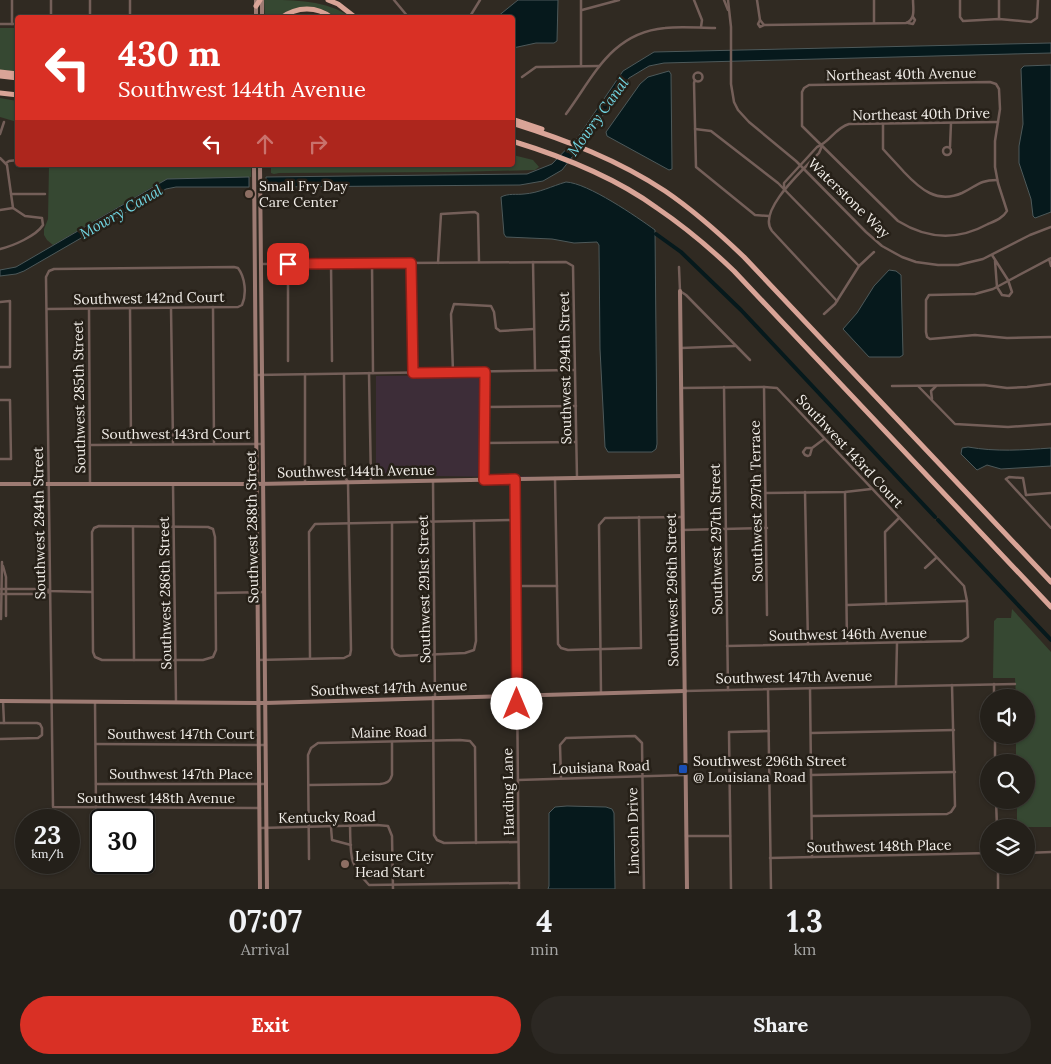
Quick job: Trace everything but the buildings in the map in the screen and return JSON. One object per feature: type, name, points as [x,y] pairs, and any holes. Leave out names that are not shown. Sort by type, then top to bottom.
[{"type":"highway","points":[[256,3],[261,0]]},
{"type":"highway","points":[[328,0],[338,4],[352,15]]},
{"type":"highway","points":[[286,15],[306,8],[318,10],[327,15]]},
{"type":"highway","points":[[0,72],[15,74]]},
{"type":"highway","points":[[0,76],[15,78]]},
{"type":"highway","points":[[0,93],[15,96]]},
{"type":"highway","points":[[515,120],[548,130],[558,137]]},
{"type":"highway","points":[[515,124],[558,137],[589,150],[665,191],[697,215],[731,245],[938,460],[1051,582]]},
{"type":"highway","points":[[515,143],[580,166],[656,206],[695,236],[728,265],[1051,607]]},
{"type":"street","points":[[0,24],[12,24],[12,0]]},
{"type":"street","points":[[51,0],[51,15]]},
{"type":"street","points":[[90,0],[90,15]]},
{"type":"street","points":[[130,0],[130,15]]},
{"type":"street","points":[[261,0],[262,15]]},
{"type":"street","points":[[394,0],[406,15]]},
{"type":"street","points":[[471,15],[480,0]]},
{"type":"street","points":[[581,0],[581,66]]},
{"type":"street","points":[[582,10],[619,0]]},
{"type":"street","points":[[694,0],[702,20],[701,27]]},
{"type":"street","name":"Waterstone Way","points":[[724,0],[730,14]]},
{"type":"street","name":"Waterstone Way","points":[[728,0],[733,96],[738,110],[749,122],[801,166],[874,240],[902,257],[930,264],[943,265],[983,260],[1030,235],[1051,227]]},
{"type":"street","points":[[757,0],[760,20],[763,25],[910,22],[913,16],[913,0]]},
{"type":"street","points":[[874,0],[874,24]]},
{"type":"street","points":[[960,0],[961,19],[966,21],[999,19],[1031,22],[1037,18],[1038,0]]},
{"type":"street","points":[[999,0],[999,19]]},
{"type":"street","points":[[566,114],[598,66],[624,42],[646,32],[665,28],[716,28]]},
{"type":"street","points":[[522,77],[536,66],[598,66]]},
{"type":"street","points":[[695,80],[696,167],[755,215],[769,216]]},
{"type":"street","name":"Northeast 40th Avenue","points":[[822,145],[802,126],[802,92],[806,86],[990,82],[996,84],[999,90],[1000,109],[998,122]]},
{"type":"street","points":[[0,134],[4,122]]},
{"type":"street","points":[[950,147],[951,122]]},
{"type":"street","points":[[822,145],[898,221],[917,232],[942,237],[961,235],[980,229],[1003,216],[1007,211],[998,180],[994,153],[998,122]]},
{"type":"street","name":"Northeast 40th Drive","points":[[822,145],[844,126],[998,122]]},
{"type":"street","points":[[882,124],[883,149],[918,187],[930,194],[946,197],[954,196],[985,180],[998,180]]},
{"type":"street","points":[[695,129],[711,131],[784,189],[859,266]]},
{"type":"street","points":[[784,189],[784,183],[817,147],[822,145]]},
{"type":"street","points":[[822,145],[820,151],[784,189],[769,216],[768,224],[772,231],[837,301]]},
{"type":"street","points":[[0,158],[6,163],[13,208]]},
{"type":"street","points":[[6,163],[15,160]]},
{"type":"street","name":"Southwest 288th Street","points":[[254,167],[260,889]]},
{"type":"street","name":"Southwest 288th Street","points":[[260,167],[267,889]]},
{"type":"street","points":[[11,194],[45,194]]},
{"type":"street","points":[[0,210],[13,208],[25,216],[42,218],[43,225],[40,230],[13,246],[0,249]]},
{"type":"street","points":[[438,263],[440,214],[476,212],[478,214],[479,262]]},
{"type":"street","points":[[824,314],[837,301],[859,266],[874,252]]},
{"type":"street","points":[[992,255],[1012,290],[1011,295],[1007,297],[1002,296],[997,286],[995,261]]},
{"type":"street","points":[[1051,266],[1050,259],[997,286],[975,294],[929,295],[926,300],[926,332],[927,337],[930,339],[975,335],[1007,338],[1051,337]]},
{"type":"street","points":[[254,264],[533,262],[535,371]]},
{"type":"street","name":"Southwest 294th Street","points":[[533,262],[566,262],[573,266],[577,478]]},
{"type":"street","points":[[371,482],[372,263]]},
{"type":"street","points":[[411,263],[413,373]]},
{"type":"street","points":[[288,264],[288,361]]},
{"type":"street","points":[[331,264],[332,361]]},
{"type":"street","points":[[679,267],[680,291],[750,360]]},
{"type":"street","name":"Southwest 284th Street","points":[[53,807],[46,277],[49,271],[54,269],[238,268]]},
{"type":"street","name":"Southwest 142nd Court","points":[[47,309],[238,307],[243,303],[244,281],[238,268]]},
{"type":"street","name":"Southwest 296th Street","points":[[680,291],[687,889]]},
{"type":"street","points":[[0,302],[10,301],[10,367],[0,367]]},
{"type":"street","points":[[453,372],[451,314],[454,304],[491,306],[494,312],[496,328],[500,331],[534,329]]},
{"type":"street","points":[[213,307],[214,444]]},
{"type":"street","name":"Southwest 285th Street","points":[[89,308],[90,484]]},
{"type":"street","points":[[130,308],[132,445]]},
{"type":"street","points":[[171,308],[173,444]]},
{"type":"street","points":[[681,348],[736,346]]},
{"type":"street","points":[[255,375],[574,370]]},
{"type":"street","points":[[484,480],[485,372]]},
{"type":"street","points":[[304,374],[306,483]]},
{"type":"street","points":[[258,660],[344,658],[350,655],[350,524],[348,482],[345,477],[344,374]]},
{"type":"street","points":[[892,386],[984,385],[1013,388],[1051,384]]},
{"type":"street","points":[[932,400],[931,391],[939,385]]},
{"type":"street","points":[[918,386],[955,424],[1008,428],[1051,424]]},
{"type":"street","name":"Southwest 297th Street","points":[[724,387],[728,690]]},
{"type":"street","name":"Southwest 297th Terrace","points":[[764,387],[767,615]]},
{"type":"street","name":"Southwest 143rd Court","points":[[682,388],[777,388],[964,586],[967,601]]},
{"type":"street","points":[[0,400],[10,400],[11,459],[0,459]]},
{"type":"street","points":[[485,407],[576,406]]},
{"type":"street","points":[[812,448],[824,439]]},
{"type":"street","points":[[484,443],[576,442]]},
{"type":"street","name":"Southwest 143rd Court","points":[[90,445],[262,444]]},
{"type":"street","name":"Southwest 144th Avenue","points":[[0,484],[263,484],[682,476]]},
{"type":"street","points":[[1024,497],[1023,478],[1009,477],[1006,479],[1051,528]]},
{"type":"street","points":[[554,478],[558,644],[561,648],[568,650],[641,648],[639,517]]},
{"type":"street","name":"Harding Lane","points":[[515,479],[519,889]]},
{"type":"street","name":"Southwest 291st Street","points":[[433,481],[434,835],[437,840],[444,843],[476,843]]},
{"type":"street","name":"Southwest 286th Street","points":[[173,484],[176,702]]},
{"type":"street","points":[[766,493],[845,492],[872,489]]},
{"type":"street","points":[[805,492],[808,644]]},
{"type":"street","points":[[845,492],[847,643]]},
{"type":"street","points":[[1024,497],[1051,493]]},
{"type":"street","points":[[601,693],[599,526],[605,518],[682,517]]},
{"type":"street","points":[[886,604],[885,532],[899,518]]},
{"type":"street","points":[[310,658],[309,532],[315,524],[515,520]]},
{"type":"street","points":[[392,522],[392,648],[395,654],[400,656],[465,653],[474,650],[476,642],[474,521]]},
{"type":"street","points":[[99,526],[133,527],[208,527],[213,529],[215,537],[216,593],[216,650],[214,658],[203,660],[102,660],[95,657],[93,652],[92,532],[94,528],[99,526]]},
{"type":"street","points":[[133,527],[134,660]]},
{"type":"street","points":[[682,530],[766,528]]},
{"type":"street","points":[[925,568],[936,558]]},
{"type":"street","points":[[2,619],[2,562],[6,577],[6,616]]},
{"type":"street","points":[[516,586],[557,586]]},
{"type":"street","points":[[1,589],[47,589],[50,591],[92,592]]},
{"type":"street","points":[[1,594],[46,594],[50,591]]},
{"type":"street","points":[[216,593],[264,592]]},
{"type":"street","points":[[847,605],[967,601]]},
{"type":"street","name":"Southwest 146th Avenue","points":[[727,646],[962,642],[968,637],[967,601]]},
{"type":"street","points":[[896,643],[896,686]]},
{"type":"street","points":[[994,684],[994,689]]},
{"type":"street","name":"Southwest 147th Avenue","points":[[0,739],[36,739],[42,734],[42,728],[37,723],[2,723],[2,701],[265,703],[684,690],[1015,684]]},
{"type":"street","points":[[812,816],[946,814],[952,812],[955,806],[955,772],[952,685]]},
{"type":"street","points":[[810,688],[812,857]]},
{"type":"street","points":[[768,689],[771,889]]},
{"type":"street","points":[[95,702],[96,808]]},
{"type":"street","points":[[811,733],[954,730]]},
{"type":"street","points":[[731,889],[730,732],[769,731]]},
{"type":"street","name":"Lincoln Drive","points":[[561,778],[560,745],[566,738],[635,736],[642,743],[644,889]]},
{"type":"street","name":"Maine Road","points":[[309,785],[308,755],[311,748],[318,743],[470,741],[475,747],[476,843]]},
{"type":"street","points":[[309,859],[309,785],[380,784],[390,780],[392,775],[392,742]]},
{"type":"street","name":"Southwest 147th Court","points":[[96,744],[266,744]]},
{"type":"street","points":[[811,775],[955,772]]},
{"type":"street","name":"Louisiana Road","points":[[518,780],[685,775]]},
{"type":"street","name":"Southwest 147th Place","points":[[96,784],[266,784]]},
{"type":"street","name":"Southwest 148th Avenue","points":[[53,807],[260,808]]},
{"type":"street","points":[[350,826],[351,861],[361,877],[369,885],[393,887],[519,883]]},
{"type":"street","name":"Kentucky Road","points":[[260,828],[388,826],[391,832],[393,887]]},
{"type":"street","points":[[332,827],[332,840],[350,845]]},
{"type":"street","points":[[686,836],[730,836]]},
{"type":"street","points":[[476,843],[518,842]]},
{"type":"street","points":[[1035,853],[1051,852]]},
{"type":"street","name":"Southwest 148th Place","points":[[770,858],[980,853]]},
{"type":"street","points":[[998,874],[998,889]]},
{"type":"shaded area","points":[[477,375],[481,382],[481,474],[555,478],[379,475],[376,472],[376,376]]},
{"type":"green space","points":[[264,0],[310,2],[331,7],[348,15],[333,15],[324,10],[306,7],[286,12],[282,15],[265,15]]},
{"type":"green space","points":[[0,28],[15,28],[15,72],[0,70]]},
{"type":"green space","points":[[0,98],[15,101],[15,121],[0,117]]},
{"type":"green space","points":[[515,156],[533,160],[539,167],[535,170],[452,172],[271,173],[271,167],[515,167]]},
{"type":"green space","points":[[49,167],[251,167],[251,177],[159,183],[53,245],[44,235],[48,219]]},
{"type":"green space","points":[[1012,609],[1051,652],[1051,827],[1035,827],[1035,819],[1017,819],[1017,809],[1035,809],[1035,754],[1016,754],[1016,744],[1035,744],[1035,689],[1016,689],[1015,678],[993,678],[994,621],[997,618],[1011,618]]},
{"type":"water","points":[[518,0],[558,0],[557,41],[554,43],[536,43],[515,48],[515,15],[499,15]]},
{"type":"water","name":"Mowry Canal","points":[[1051,43],[1051,53],[664,63],[649,66],[629,78],[562,170],[543,181],[520,185],[266,187],[266,177],[527,174],[552,164],[578,137],[623,71],[654,52]]},
{"type":"water","points":[[1051,65],[1051,212],[1035,218],[1019,163],[1019,146],[1023,124],[1021,69],[1024,66]]},
{"type":"water","points":[[669,71],[671,74],[672,169],[669,170],[607,136],[606,132],[640,84],[648,77]]},
{"type":"water","points":[[249,177],[249,187],[176,187],[166,189],[24,271],[0,276],[0,270],[16,267],[167,179]]},
{"type":"water","points":[[566,182],[587,188],[599,194],[655,230],[657,444],[656,449],[652,452],[608,452],[605,447],[600,349],[599,245],[597,242],[574,243],[552,239],[506,237],[504,234],[501,197],[535,192]]},
{"type":"water","points":[[889,270],[896,271],[901,275],[903,355],[900,357],[869,357],[843,329],[857,313],[874,286]]},
{"type":"water","points":[[962,448],[999,450],[1051,448],[1051,466],[1001,469],[987,465],[977,470],[961,454]]},
{"type":"water","points":[[555,807],[606,807],[612,809],[614,813],[615,889],[548,889],[549,813]]},
{"type":"waterway","points":[[656,234],[681,252],[741,310],[935,517]]},
{"type":"waterway","points":[[938,520],[1051,640]]},
{"type":"place","name":"Small Fry Day Care Center","points":[[249,194]]},
{"type":"place","name":"Southwest 296th Street @ Louisiana Road","points":[[683,769]]},
{"type":"place","name":"Leisure City Head Start","points":[[345,864]]},
{"type":"route","points":[[288,264],[411,263],[413,373],[485,372],[484,480],[515,479],[517,704]]}]
